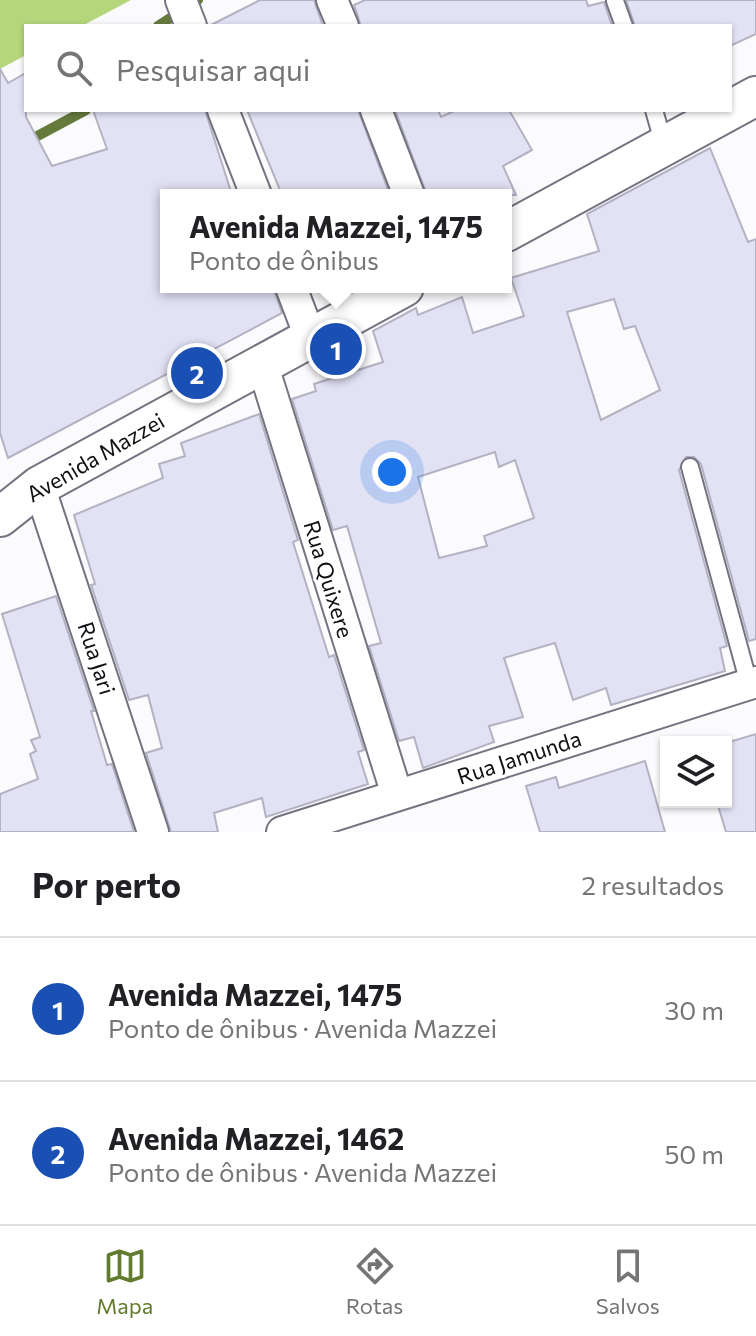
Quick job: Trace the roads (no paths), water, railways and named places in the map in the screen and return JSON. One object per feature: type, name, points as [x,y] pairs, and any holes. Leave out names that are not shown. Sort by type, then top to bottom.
[{"type":"street","points":[[181,0],[190,24]]},
{"type":"street","points":[[332,0],[342,24]]},
{"type":"street","points":[[732,104],[756,96]]},
{"type":"street","points":[[224,112],[254,189]]},
{"type":"street","points":[[377,112],[407,189]]},
{"type":"street","points":[[512,228],[659,128],[708,112]]},
{"type":"street","points":[[293,293],[310,337]]},
{"type":"street","name":"Avenida Mazzei","points":[[0,517],[39,486],[393,293]]},
{"type":"street","name":"Rua Quixere","points":[[262,363],[397,795]]},
{"type":"street","name":"Rua Jari","points":[[39,486],[153,832]]},
{"type":"street","name":"Rua Jamunda","points":[[282,832],[753,683]]},
{"type":"lane","points":[[615,1],[623,24]]},
{"type":"lane","points":[[690,467],[753,683]]},
{"type":"waterway","points":[[161,24],[198,0]]},
{"type":"waterway","points":[[0,156],[82,112]]},
{"type":"place","name":"Avenida Mazzei, 1475","points":[[336,349]]},
{"type":"place","name":"Avenida Mazzei, 1462","points":[[197,373]]}]
